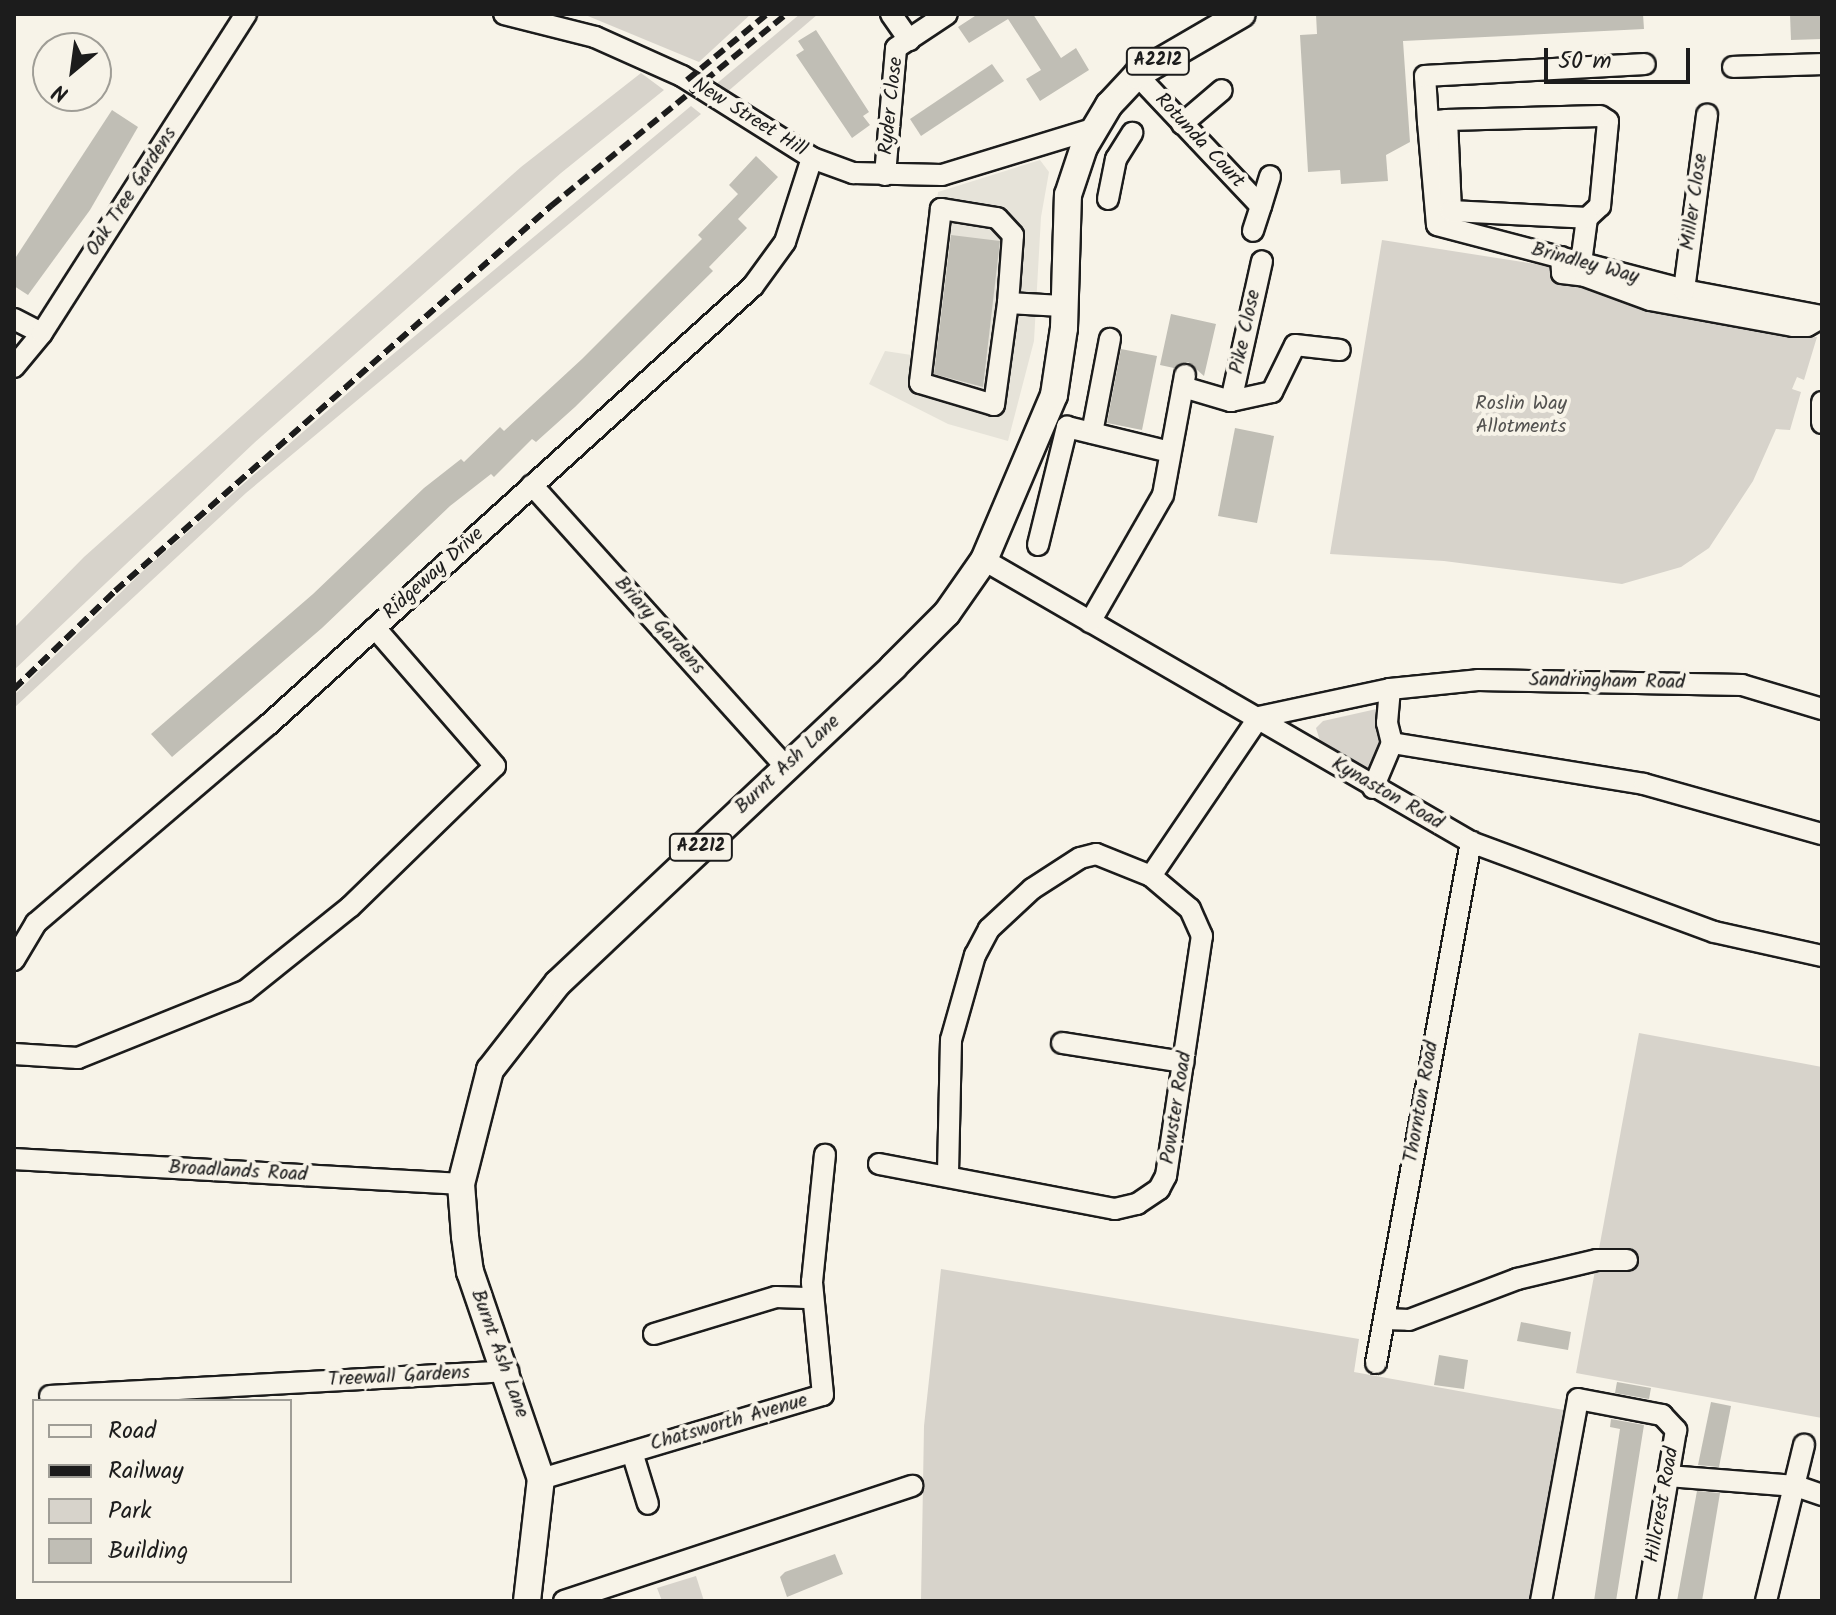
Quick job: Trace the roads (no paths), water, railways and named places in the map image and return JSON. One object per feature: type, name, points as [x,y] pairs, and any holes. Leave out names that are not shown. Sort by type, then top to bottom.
[{"type":"main road","name":"Burnt Ash Lane","points":[[527,1601],[541,1479],[508,1371],[470,1272],[461,1184],[490,1070],[558,983],[947,613],[984,560],[1054,395],[1068,195],[1088,138],[1137,75],[1242,14]]},
{"type":"street","name":"Oak Tree Gardens","points":[[14,367],[42,333],[246,14]]},
{"type":"street","name":"New Street Hill","points":[[504,14],[595,37],[682,76],[812,158],[853,173],[942,175],[1088,138]]},
{"type":"street","points":[[891,14],[909,40]]},
{"type":"street","name":"Ryder Close","points":[[885,175],[896,48],[947,14]]},
{"type":"street","points":[[1587,218],[1451,211],[1425,76],[1645,64]]},
{"type":"street","points":[[1733,67],[1822,64]]},
{"type":"street","name":"Rotunda Court","points":[[1137,75],[1261,206]]},
{"type":"street","points":[[1182,124],[1222,90]]},
{"type":"street","name":"Miller Close","points":[[1684,290],[1707,115]]},
{"type":"street","points":[[1435,126],[1600,116],[1608,121],[1600,206],[1587,218],[1581,263]]},
{"type":"street","name":"Brindley Way","points":[[1435,126],[1437,225],[1684,290],[1822,317]]},
{"type":"street","points":[[1108,199],[1116,159],[1132,133]]},
{"type":"street","points":[[1088,138],[1116,159]]},
{"type":"street","name":"Ridgeway Drive","points":[[14,960],[36,923],[375,628],[753,286],[785,242],[812,158]]},
{"type":"street","points":[[941,209],[997,218],[1013,235],[1008,303],[994,405],[920,383],[941,209],[942,175]]},
{"type":"street","name":"Rotunda Court","points":[[1253,231],[1270,176]]},
{"type":"street","points":[[1561,257],[1562,273],[1650,300],[1793,326],[1807,326],[1822,317]]},
{"type":"street","name":"Pike Close","points":[[1090,622],[1163,495],[1184,381],[1231,401],[1262,261]]},
{"type":"street","points":[[1008,303],[1062,306]]},
{"type":"street","points":[[14,319],[42,333]]},
{"type":"street","points":[[1092,433],[1110,339]]},
{"type":"street","points":[[1231,401],[1272,392],[1295,345],[1340,350]]},
{"type":"street","points":[[1822,402],[1822,423]]},
{"type":"street","points":[[1038,545],[1067,427],[1170,452]]},
{"type":"street","name":"Briary Gardens","points":[[532,485],[785,766]]},
{"type":"street","name":"Kynaston Road","points":[[984,560],[1471,842],[1714,932],[1822,956]]},
{"type":"street","points":[[14,1054],[78,1058],[245,991],[350,907],[495,766],[375,628]]},
{"type":"street","name":"Sandringham Road","points":[[1259,717],[1390,689],[1478,680],[1742,685],[1822,709]]},
{"type":"street","points":[[1373,788],[1392,743],[1387,723],[1390,689]]},
{"type":"street","points":[[1151,876],[1259,717]]},
{"type":"street","points":[[1392,743],[1644,784],[1822,834]]},
{"type":"street","name":"Thornton Road","points":[[1376,1363],[1471,842]]},
{"type":"street","name":"Powster Road","points":[[879,1164],[1115,1209],[1137,1204],[1159,1189],[1166,1176],[1202,936],[1190,909],[1151,876],[1096,854],[1080,858],[1032,889],[989,929],[975,955],[951,1040],[948,1175]]},
{"type":"street","points":[[1062,1043],[1184,1062]]},
{"type":"street","name":"Chatsworth Avenue","points":[[541,1479],[823,1395],[813,1298],[825,1155]]},
{"type":"street","name":"Broadlands Road","points":[[14,1159],[461,1184]]},
{"type":"street","points":[[1384,1319],[1409,1320],[1517,1279],[1597,1260],[1627,1260]]},
{"type":"street","points":[[654,1334],[776,1297],[813,1298]]},
{"type":"street","name":"Treewall Gardens","points":[[50,1396],[508,1371]]},
{"type":"street","name":"Hillcrest Road","points":[[1541,1601],[1578,1399],[1662,1415],[1676,1430],[1647,1601]]},
{"type":"street","points":[[1766,1601],[1804,1445]]},
{"type":"street","points":[[632,1452],[648,1504]]},
{"type":"street","points":[[1668,1476],[1796,1486],[1822,1495]]},
{"type":"street","points":[[564,1601],[912,1486]]},
{"type":"railway","points":[[687,80],[767,14]]},
{"type":"railway","points":[[14,689],[115,591],[551,206],[786,14]]},
{"type":"park label","name":"Roslin Way Allotments","points":[[1521,416]]}]
